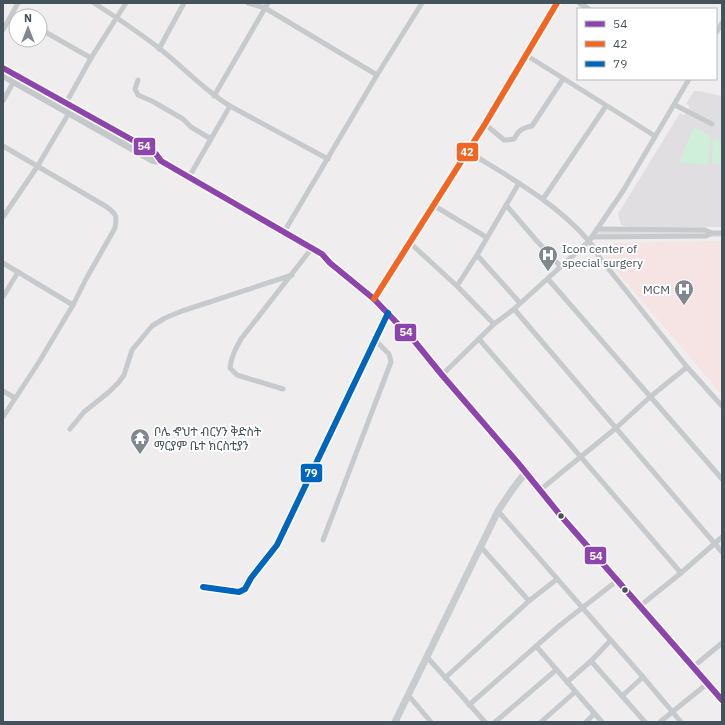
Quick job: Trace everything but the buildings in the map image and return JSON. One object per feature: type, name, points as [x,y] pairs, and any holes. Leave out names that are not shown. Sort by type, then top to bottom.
[{"type":"main road","points":[[3,68],[156,154],[161,161]]},
{"type":"main road","points":[[3,75],[153,160],[161,161],[322,254],[330,263],[374,299],[416,343],[561,516],[722,700]]},
{"type":"street","points":[[94,3],[159,49],[214,96],[328,159]]},
{"type":"street","points":[[66,103],[91,58],[126,3]]},
{"type":"street","points":[[159,49],[184,3]]},
{"type":"street","points":[[248,3],[265,8],[377,75]]},
{"type":"street","points":[[214,96],[268,3]]},
{"type":"street","points":[[284,232],[377,75],[422,3]]},
{"type":"street","points":[[374,299],[485,124],[557,3]]},
{"type":"street","points":[[48,34],[91,58]]},
{"type":"street","points":[[526,55],[655,136]]},
{"type":"street","points":[[485,124],[504,140],[514,139],[518,131],[532,126],[563,79]]},
{"type":"street","points":[[138,80],[135,89],[138,95],[152,101],[183,119],[191,127],[211,139]]},
{"type":"street","points":[[442,375],[494,324],[520,304],[590,239],[623,191],[688,80]]},
{"type":"street","points":[[3,101],[14,81]]},
{"type":"street","points":[[675,105],[712,124]]},
{"type":"street","points":[[189,177],[230,106]]},
{"type":"street","points":[[543,199],[606,106]]},
{"type":"street","points":[[3,216],[37,167],[69,113]]},
{"type":"street","points":[[3,146],[37,167],[89,195],[116,214],[117,219],[115,228],[73,305],[39,362],[3,417]]},
{"type":"street","points":[[467,151],[543,199],[590,239],[600,258],[687,366],[722,406]]},
{"type":"street","points":[[457,286],[519,183]]},
{"type":"street","points":[[433,205],[486,237]]},
{"type":"street","points":[[506,205],[561,267]]},
{"type":"street","points":[[597,229],[705,230],[711,233],[722,233]]},
{"type":"street","points":[[590,239],[706,236],[711,233]]},
{"type":"street","points":[[409,242],[457,286],[494,324]]},
{"type":"street","points":[[283,389],[237,375],[230,368],[234,353],[241,339],[312,248]]},
{"type":"street","points":[[477,254],[520,304]]},
{"type":"street","points":[[3,263],[73,305]]},
{"type":"street","points":[[3,297],[18,272]]},
{"type":"street","points":[[70,429],[84,412],[119,382],[124,375],[132,350],[152,326],[165,318],[182,311],[292,275]]},
{"type":"street","points":[[548,279],[722,479]]},
{"type":"street","points":[[514,309],[722,552]]},
{"type":"street","points":[[203,587],[239,592],[245,588],[278,545],[388,313]]},
{"type":"street","points":[[479,339],[681,573]]},
{"type":"street","points":[[323,540],[391,362],[389,354],[375,340]]},
{"type":"street","points":[[540,490],[616,428],[687,366]]},
{"type":"street","points":[[3,391],[15,398]]},
{"type":"street","points":[[395,722],[498,511],[525,473]]},
{"type":"street","points":[[498,511],[681,722]]},
{"type":"street","points":[[640,606],[722,537]]},
{"type":"street","points":[[481,547],[529,601]]},
{"type":"street","points":[[445,678],[529,601],[557,579]]},
{"type":"street","points":[[469,705],[536,646],[618,580]]},
{"type":"street","points":[[567,682],[591,661],[611,640]]},
{"type":"street","points":[[693,667],[722,643]]},
{"type":"street","points":[[536,646],[602,722]]},
{"type":"street","points":[[427,657],[485,722]]},
{"type":"street","points":[[591,661],[645,722]]},
{"type":"street","points":[[495,722],[556,670]]},
{"type":"street","points":[[622,696],[643,677]]},
{"type":"street","points":[[660,722],[673,713],[708,683]]},
{"type":"street","points":[[541,722],[575,692]]},
{"type":"street","points":[[409,696],[431,722]]},
{"type":"street","points":[[586,722],[594,714]]},
{"type":"shaded area","points":[[694,91],[722,96],[722,227],[629,227],[621,225],[618,214],[680,113],[683,115],[687,113],[689,105],[686,104]]},
{"type":"shaded area","points":[[597,229],[722,231],[722,237],[592,237]]},
{"type":"shaded area","name":"MCM","points":[[722,241],[722,395],[601,252],[607,243]]},
{"type":"green space","points":[[694,127],[711,137],[708,165],[679,162]]},
{"type":"green space","points":[[713,138],[721,141],[721,164],[712,164]]},
{"type":"transit line","name":"42","points":[[374,299],[485,124],[557,3]]},
{"type":"transit line","name":"54","points":[[3,68],[145,147],[156,154],[161,161],[322,254],[330,263],[374,299],[416,343],[561,516],[722,700]]},
{"type":"transit line","name":"79","points":[[203,587],[239,592],[245,589],[251,578],[277,545],[388,313]]},
{"type":"place","name":"Icon center of special surgery","points":[[548,272]]},
{"type":"place","name":"MCM","points":[[684,306]]},
{"type":"place","name":"ቦሌ ኆህተ ብርሃን ቅድስት ማርያም ቤተ ክርስቲያን","points":[[140,455]]}]
